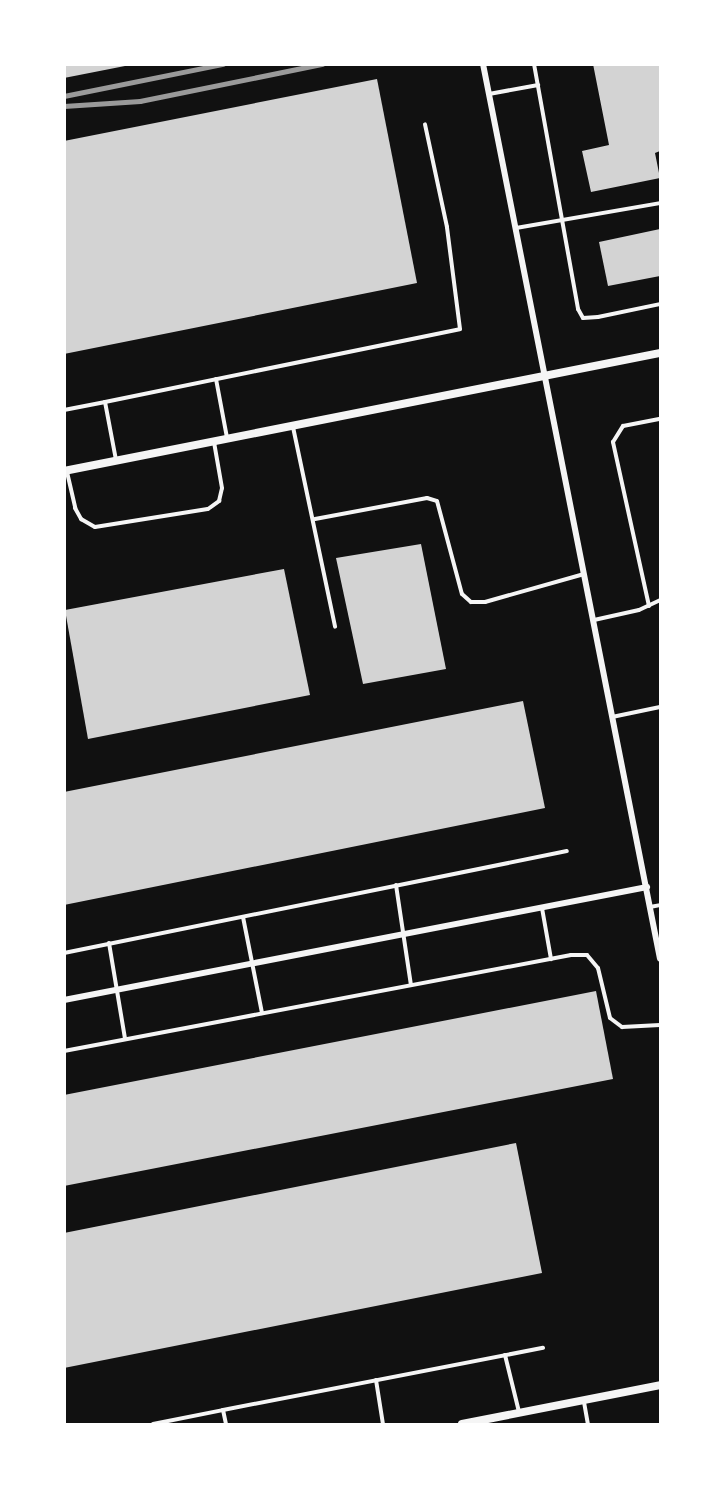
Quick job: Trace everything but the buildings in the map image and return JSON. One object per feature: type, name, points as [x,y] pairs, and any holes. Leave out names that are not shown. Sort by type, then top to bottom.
[{"type":"street","points":[[483,64],[660,958]]},
{"type":"street","points":[[66,471],[660,353]]},
{"type":"street","points":[[64,1000],[647,887]]},
{"type":"street","points":[[462,1425],[660,1385]]},
{"type":"lane","points":[[534,64],[561,221],[583,318],[660,304]]},
{"type":"lane","points":[[489,94],[538,85]]},
{"type":"lane","points":[[64,410],[460,329],[447,227],[426,124]]},
{"type":"lane","points":[[516,228],[660,203]]},
{"type":"lane","points":[[216,379],[227,439]]},
{"type":"lane","points":[[105,402],[117,461]]},
{"type":"lane","points":[[649,606],[613,442],[623,426],[660,419]]},
{"type":"lane","points":[[292,426],[315,519],[335,627]]},
{"type":"lane","points":[[66,471],[75,508],[81,519],[95,527],[208,508],[219,501],[222,488],[214,442]]},
{"type":"lane","points":[[315,519],[427,498],[437,501],[462,594],[471,602],[485,602],[584,574]]},
{"type":"lane","points":[[593,620],[649,606],[660,600]]},
{"type":"lane","points":[[612,717],[660,707]]},
{"type":"lane","points":[[64,952],[567,851]]},
{"type":"lane","points":[[396,885],[406,934],[411,985]]},
{"type":"lane","points":[[651,907],[660,905]]},
{"type":"lane","points":[[542,908],[551,959]]},
{"type":"lane","points":[[243,917],[262,1013]]},
{"type":"lane","points":[[109,943],[125,1039]]},
{"type":"lane","points":[[64,1051],[551,959],[587,955],[598,968],[610,1018],[622,1028],[660,1025]]},
{"type":"lane","points":[[153,1425],[543,1348]]},
{"type":"lane","points":[[505,1355],[519,1413]]},
{"type":"lane","points":[[376,1380],[383,1425]]},
{"type":"lane","points":[[584,1400],[588,1425]]},
{"type":"lane","points":[[223,1410],[226,1425]]},
{"type":"railway","points":[[64,96],[223,64]]},
{"type":"railway","points":[[64,106],[140,101],[322,64]]}]
